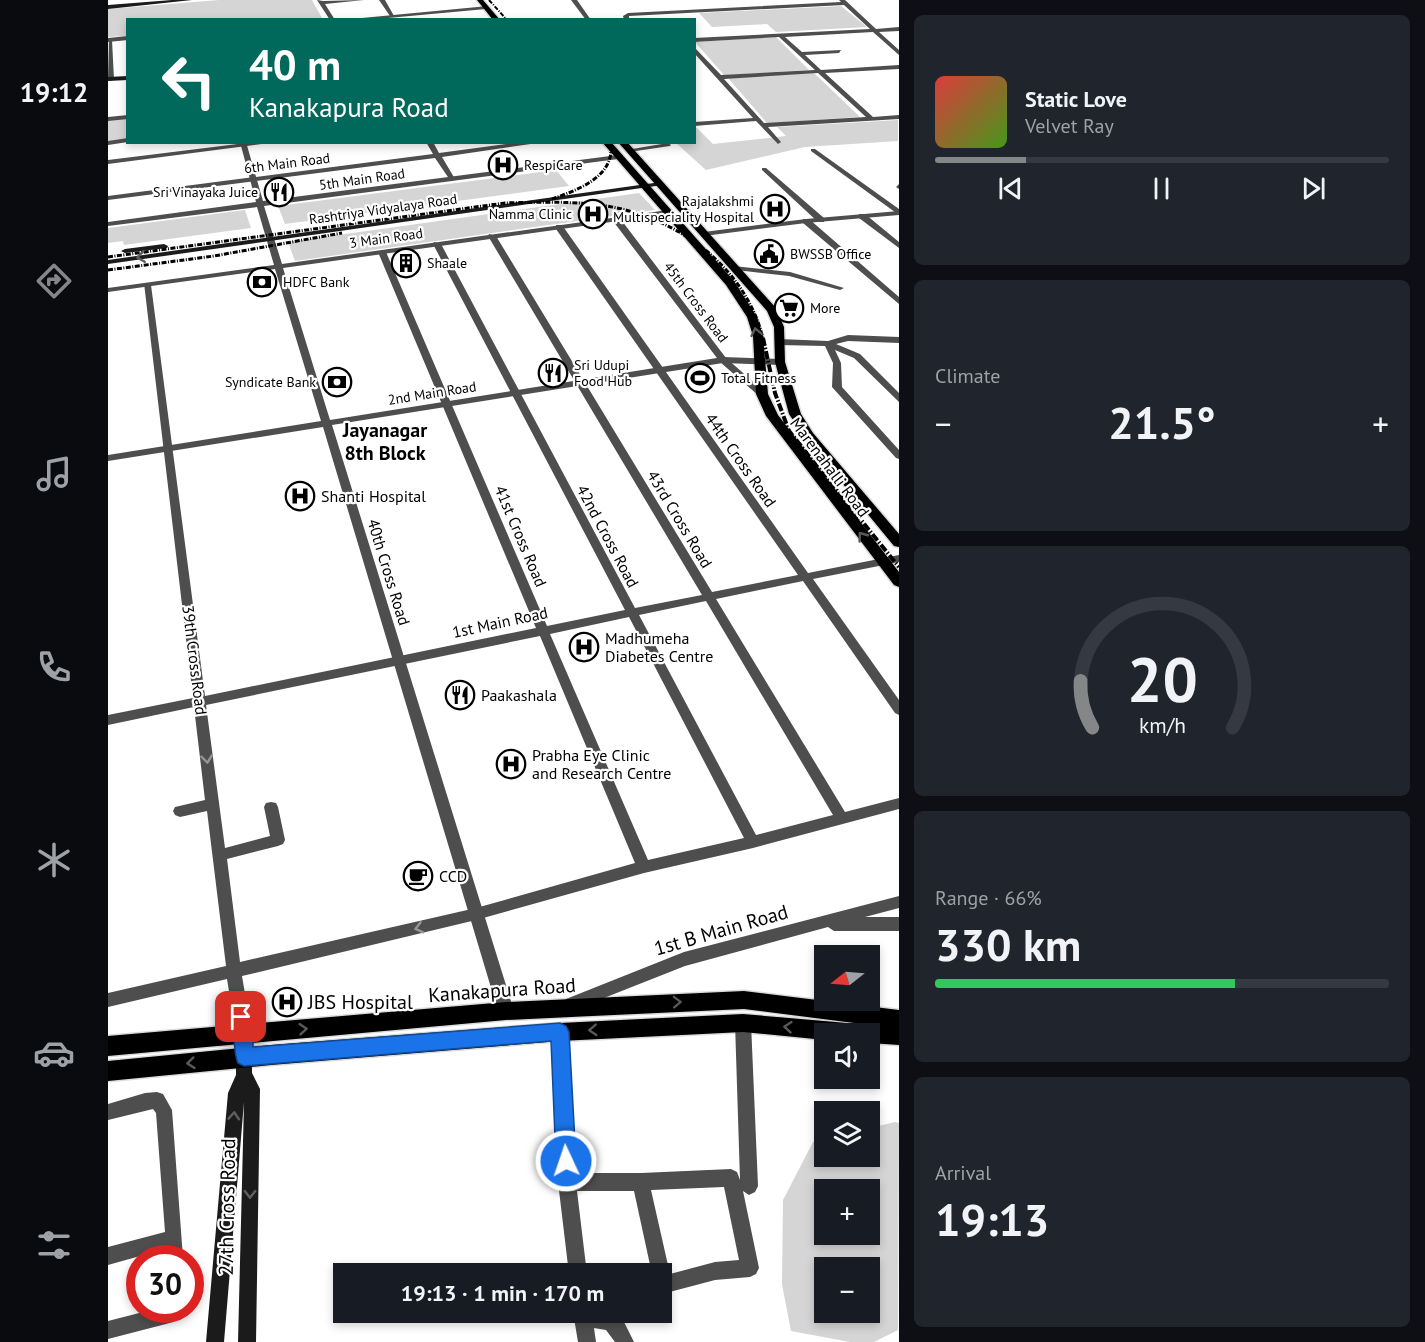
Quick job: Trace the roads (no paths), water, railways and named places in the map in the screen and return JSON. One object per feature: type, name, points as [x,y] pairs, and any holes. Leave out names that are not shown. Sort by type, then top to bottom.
[{"type":"main road","points":[[111,4],[166,0]]},
{"type":"main road","points":[[111,4],[189,0]]},
{"type":"main road","points":[[480,0],[495,18]]},
{"type":"main road","points":[[109,80],[126,79]]},
{"type":"main road","name":"Marenahalli Road","points":[[608,144],[618,157],[651,183],[704,234],[772,310],[779,327],[780,362],[795,414],[809,435],[898,543]]},
{"type":"main road","name":"Marenahalli Road","points":[[624,144],[668,212],[730,284],[752,317],[758,336],[762,394],[772,416],[898,582]]},
{"type":"main road","name":"Rashtriya Vidyalaya Road","points":[[108,254],[269,235],[651,183]]},
{"type":"main road","name":"Rashtriya Vidyalaya Road","points":[[108,262],[269,235]]},
{"type":"main road","name":"Kanakapura Road","points":[[108,1046],[506,1011],[744,1000],[898,1019]]},
{"type":"main road","points":[[108,1071],[244,1066],[560,1032],[743,1023],[814,1029]]},
{"type":"main road","name":"27th Cross Road","points":[[215,1342],[236,1093],[244,1066],[244,1035]]},
{"type":"main road","points":[[880,1035],[898,1036]]},
{"type":"main road","name":"27th Cross Road","points":[[244,1066],[252,1089],[247,1342]]},
{"type":"street","points":[[321,2],[361,0]]},
{"type":"street","points":[[381,0],[392,15]]},
{"type":"street","points":[[574,0],[588,18]]},
{"type":"street","points":[[765,0],[775,7]]},
{"type":"street","points":[[321,2],[332,18]]},
{"type":"street","points":[[626,18],[628,15],[843,2],[898,53]]},
{"type":"street","points":[[363,18],[486,7]]},
{"type":"street","points":[[662,14],[666,18]]},
{"type":"street","points":[[696,40],[898,29]]},
{"type":"street","points":[[818,33],[825,39]]},
{"type":"street","points":[[780,35],[872,118]]},
{"type":"street","points":[[109,80],[108,40],[126,38]]},
{"type":"street","points":[[799,54],[839,51],[832,45]]},
{"type":"street","points":[[696,51],[778,142]]},
{"type":"street","points":[[720,77],[898,67]]},
{"type":"street","points":[[108,119],[126,117]]},
{"type":"street","points":[[696,124],[898,117]]},
{"type":"street","points":[[108,142],[126,140]]},
{"type":"street","points":[[108,162],[244,144]]},
{"type":"street","name":"40th Cross Road","points":[[244,144],[278,266],[506,1011]]},
{"type":"street","points":[[430,144],[452,179]]},
{"type":"street","name":"6th Main Road","points":[[108,198],[526,144]]},
{"type":"street","points":[[629,150],[668,145]]},
{"type":"street","points":[[813,150],[898,213]]},
{"type":"street","name":"5th Main Road","points":[[108,224],[618,157]]},
{"type":"street","points":[[764,169],[821,220]]},
{"type":"street","name":"3 Main Road","points":[[108,290],[668,212]]},
{"type":"street","points":[[704,234],[806,221],[898,213]]},
{"type":"street","points":[[861,216],[898,246]]},
{"type":"street","name":"45th Cross Road","points":[[616,219],[723,360],[762,394]]},
{"type":"street","points":[[806,221],[898,302]]},
{"type":"street","name":"44th Cross Road","points":[[559,227],[898,710]]},
{"type":"street","name":"43rd Cross Road","points":[[492,236],[842,818]]},
{"type":"street","name":"42nd Cross Road","points":[[437,244],[753,842]]},
{"type":"street","name":"41st Cross Road","points":[[382,252],[644,867]]},
{"type":"street","points":[[736,268],[790,274],[840,288]]},
{"type":"street","name":"39th Cross Road","points":[[147,285],[234,973],[244,1035]]},
{"type":"street","points":[[779,342],[828,344],[848,338],[898,338]]},
{"type":"street","points":[[828,344],[857,356],[898,399]]},
{"type":"street","points":[[828,344],[837,363],[837,387],[898,456]]},
{"type":"street","name":"2nd Main Road","points":[[108,458],[723,360],[760,362]]},
{"type":"street","points":[[760,362],[780,362]]},
{"type":"street","name":"1st Main Road","points":[[108,720],[898,558]]},
{"type":"street","points":[[180,811],[213,804]]},
{"type":"street","points":[[108,1000],[234,973],[476,914],[644,867],[753,842],[898,804]]},
{"type":"street","points":[[219,855],[278,840],[271,807]]},
{"type":"street","name":"1st B Main Road","points":[[559,1008],[684,959],[898,902]]},
{"type":"street","points":[[815,924],[898,924]]},
{"type":"street","points":[[743,1023],[749,1186]]},
{"type":"street","points":[[560,1032],[567,1182],[577,1263]]},
{"type":"street","points":[[108,1112],[145,1101],[157,1100],[164,1110],[174,1245]]},
{"type":"street","points":[[567,1182],[641,1182],[731,1178],[750,1269],[715,1271],[672,1278]]},
{"type":"street","points":[[641,1182],[658,1263]]},
{"type":"street","points":[[108,1256],[174,1238]]},
{"type":"street","points":[[108,1330],[135,1323]]},
{"type":"street","points":[[583,1323],[587,1342]]},
{"type":"street","points":[[619,1323],[625,1342]]},
{"type":"railway","points":[[489,0],[505,18]]},
{"type":"railway","points":[[552,199],[582,187],[600,174],[610,157],[611,146]]},
{"type":"railway","points":[[108,257],[505,203],[594,204],[633,212],[659,222],[683,234],[705,250],[725,268],[741,290],[754,313],[763,339]]},
{"type":"railway","points":[[108,270],[214,256],[342,233]]},
{"type":"railway","points":[[763,338],[775,393],[789,431],[899,567]]},
{"type":"place","name":"RespiCare","points":[[503,165]]},
{"type":"place","name":"Sri Vinayaka Juice","points":[[279,192]]},
{"type":"place","name":"Rajalakshmi Multispeciality Hospital","points":[[775,209]]},
{"type":"place","name":"Namma Clinic","points":[[593,214]]},
{"type":"place","name":"BWSSB Office","points":[[769,254]]},
{"type":"place","name":"Shaale","points":[[406,263]]},
{"type":"place","name":"HDFC Bank","points":[[262,282]]},
{"type":"place","name":"More","points":[[789,308]]},
{"type":"place","name":"Sri Udupi Food Hub","points":[[553,373]]},
{"type":"place","name":"Total Fitness","points":[[700,378]]},
{"type":"place","name":"Syndicate Bank","points":[[337,382]]},
{"type":"place","name":"Shanti Hospital","points":[[300,496]]},
{"type":"place","name":"Madhumeha Diabetes Centre","points":[[584,647]]},
{"type":"place","name":"Paakashala","points":[[460,695]]},
{"type":"place","name":"Prabha Eye Clinic and Research Centre","points":[[511,764]]},
{"type":"place","name":"CCD","points":[[418,876]]},
{"type":"place","name":"JBS Hospital","points":[[287,1002]]},
{"type":"district","name":"Jayanagar 8th Block","points":[[385,442]]}]
